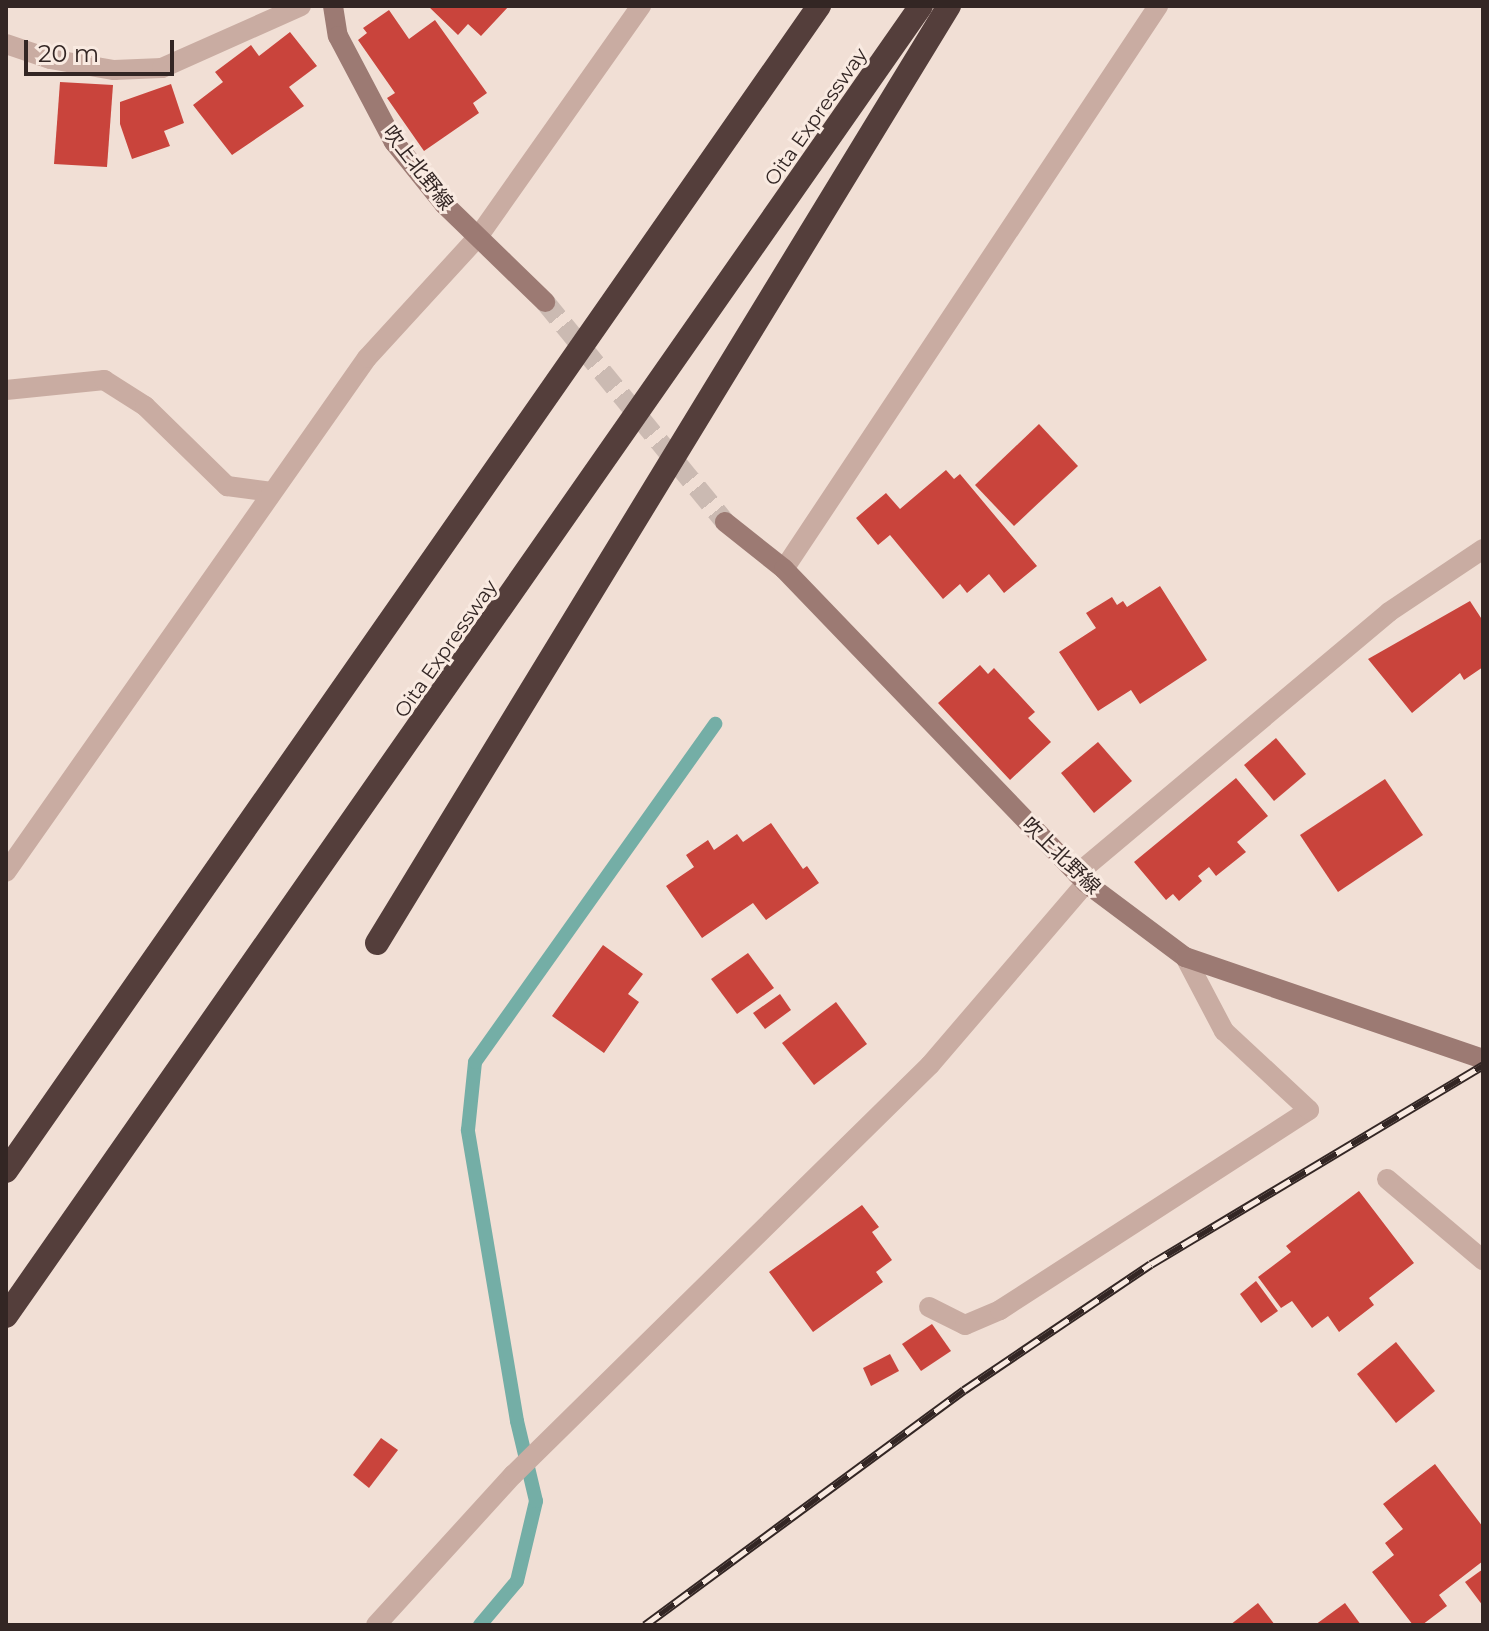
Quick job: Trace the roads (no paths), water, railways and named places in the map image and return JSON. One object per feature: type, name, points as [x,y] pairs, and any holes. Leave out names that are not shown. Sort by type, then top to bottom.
[{"type":"highway","points":[[6,1171],[819,6]]},
{"type":"highway","name":"Oita Expressway","points":[[6,1316],[921,6]]},
{"type":"highway","points":[[377,943],[949,6]]},
{"type":"main road","name":"吹上北野線","points":[[333,6],[338,36],[394,142],[478,237],[545,302]]},
{"type":"main road","name":"吹上北野線","points":[[725,522],[784,569],[1082,879],[1185,957],[1483,1059]]},
{"type":"street","points":[[6,44],[50,59],[114,70],[162,68],[301,6]]},
{"type":"street","points":[[6,872],[367,358],[478,237],[641,6]]},
{"type":"street","points":[[784,569],[1158,6]]},
{"type":"street","points":[[6,390],[104,380],[145,406],[227,486],[272,492]]},
{"type":"street","points":[[376,1625],[513,1475],[930,1065],[1082,879],[1389,612],[1483,549]]},
{"type":"street","points":[[929,1307],[965,1325],[1000,1310],[1309,1110],[1224,1031],[1185,957]]},
{"type":"street","points":[[1387,1179],[1483,1260]]},
{"type":"waterway","points":[[480,1625],[517,1581],[536,1501],[517,1421],[468,1130],[475,1062],[715,724]]},
{"type":"tunnel","points":[[545,302],[725,522]]},
{"type":"railway","points":[[645,1625],[964,1390],[1151,1264],[1483,1065]]}]
